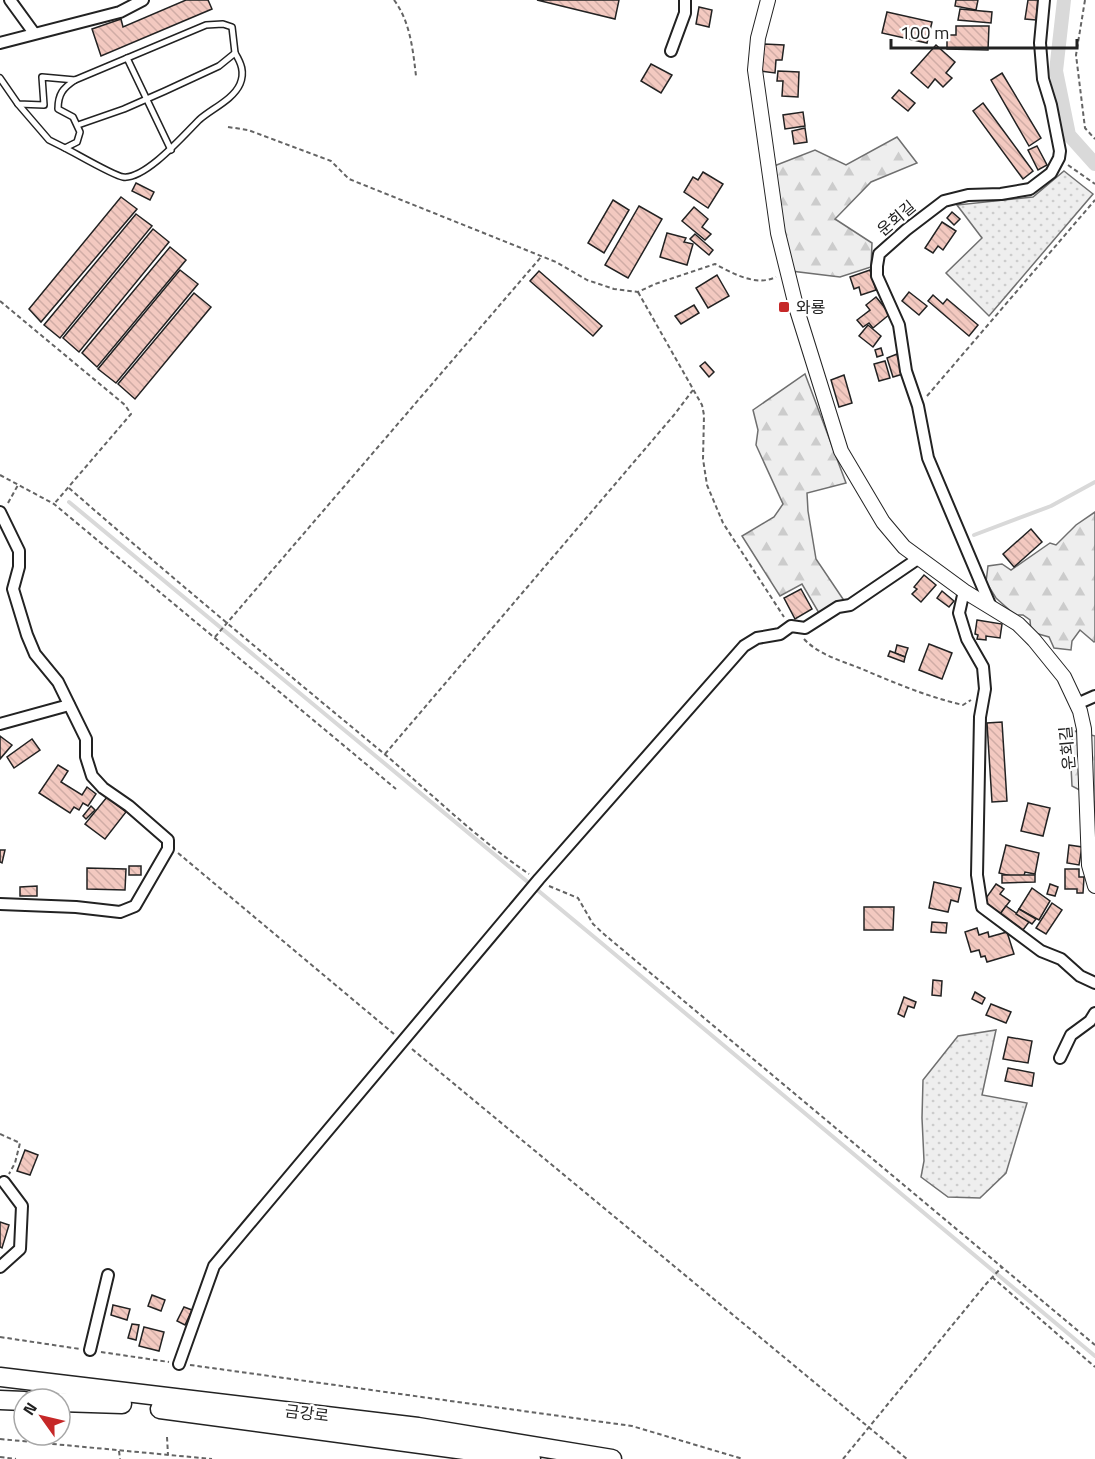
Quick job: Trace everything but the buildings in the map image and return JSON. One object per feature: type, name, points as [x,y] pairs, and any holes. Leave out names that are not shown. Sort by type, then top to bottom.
[{"type":"highway","points":[[0,1368],[52,1383]]},
{"type":"highway","name":"금강로","points":[[0,1377],[418,1427],[612,1459]]},
{"type":"highway","name":"금강로","points":[[0,1389],[531,1459]]},
{"type":"highway","points":[[72,1402],[122,1404]]},
{"type":"street","points":[[10,0],[34,33]]},
{"type":"street","points":[[0,43],[120,12],[142,0]]},
{"type":"street","points":[[671,51],[685,13],[685,0]]},
{"type":"street","name":"운회길","points":[[768,0],[758,38],[755,70],[777,222],[787,272],[841,451],[883,522],[904,547],[964,591],[1018,624],[1064,676],[1077,704],[1084,729],[1089,865],[1095,886]]},
{"type":"street","points":[[1044,0],[1040,43],[1043,79],[1051,105],[1060,151],[1059,158]]},
{"type":"street","name":"운회길","points":[[991,607],[928,458],[918,406],[906,371],[899,326],[877,276],[879,254],[944,201],[968,195],[1001,194],[1030,189],[1051,173],[1059,158]]},
{"type":"street","points":[[0,904],[76,907],[120,912],[135,906],[168,849],[168,840],[129,806],[103,788],[92,776],[86,757],[86,739],[58,682],[35,654],[27,635],[13,589],[20,567],[19,551],[1,513]]},
{"type":"street","points":[[179,1364],[214,1266],[534,885],[744,646],[757,638],[780,634],[791,626],[805,628],[838,607],[850,605],[920,558]]},
{"type":"street","points":[[964,591],[959,613],[967,639],[983,667],[985,689],[980,717],[977,874],[982,907],[1041,951],[1061,959],[1080,976],[1095,983]]},
{"type":"street","points":[[1077,704],[1095,696]]},
{"type":"street","points":[[0,724],[69,705]]},
{"type":"street","points":[[1060,1058],[1071,1035],[1089,1021],[1095,1013]]},
{"type":"street","points":[[0,1267],[21,1249],[22,1206],[4,1182]]},
{"type":"street","points":[[90,1350],[108,1275]]},
{"type":"lane","points":[[0,78],[18,104],[49,140],[122,177],[137,175],[171,150],[200,119],[226,99],[240,84],[242,65],[235,53],[232,27],[224,24],[206,25],[75,80],[64,87],[58,98],[58,109],[73,117],[81,132],[77,142],[65,148]]},
{"type":"lane","points":[[78,125],[146,99],[219,66],[235,53]]},
{"type":"lane","points":[[127,58],[171,150]]},
{"type":"lane","points":[[18,104],[44,105],[42,77],[75,80]]},
{"type":"path","points":[[394,0],[413,43],[416,76]]},
{"type":"path","points":[[1085,0],[1076,55],[1085,128],[1095,139]]},
{"type":"path","points":[[228,127],[248,130],[331,161],[349,179],[556,262],[587,280],[614,289],[638,292],[715,264],[740,277],[769,281],[787,272]]},
{"type":"path","points":[[1059,158],[1095,184]]},
{"type":"path","points":[[918,406],[1095,200]]},
{"type":"path","points":[[214,638],[227,626],[541,257]]},
{"type":"path","points":[[638,292],[702,405],[704,459],[708,485],[723,523],[791,626],[811,646],[830,656],[931,697],[963,705],[985,689]]},
{"type":"path","points":[[0,301],[125,405],[131,414],[54,504]]},
{"type":"path","points":[[384,754],[693,390]]},
{"type":"path","points":[[0,475],[54,504],[396,789]]},
{"type":"path","points":[[1,513],[18,485]]},
{"type":"path","points":[[69,489],[227,626],[384,754],[534,885],[552,888],[578,898],[593,924],[605,935],[1001,1269],[1095,1345]]},
{"type":"path","points":[[168,849],[178,854],[907,1459]]},
{"type":"path","points":[[0,1134],[20,1143],[15,1162],[4,1182]]},
{"type":"path","points":[[843,1459],[1001,1269]]},
{"type":"path","points":[[993,1277],[1095,1367]]},
{"type":"path","points":[[0,1337],[632,1426],[743,1459]]},
{"type":"path","points":[[167,1437],[168,1455]]},
{"type":"path","points":[[0,1439],[212,1459]]},
{"type":"path","points":[[119,1451],[120,1459]]},
{"type":"path","points":[[0,1457],[16,1459]]},
{"type":"green space","points":[[897,137],[917,163],[871,182],[835,219],[872,243],[871,267],[840,277],[791,271],[774,166],[815,150],[846,165]]},
{"type":"green space","points":[[1064,171],[1093,194],[989,316],[946,273],[982,238],[957,205],[1033,197]]},
{"type":"green space","points":[[805,374],[846,483],[807,493],[816,559],[845,602],[819,613],[802,584],[780,596],[742,536],[774,517],[783,504],[756,445],[758,430],[753,410]]},
{"type":"green space","points":[[1095,512],[1095,641],[1080,630],[1072,641],[1071,650],[1054,648],[1049,637],[1031,632],[1030,620],[1023,615],[1015,615],[996,598],[986,582],[988,566],[1002,564],[1011,570],[1050,543],[1056,545],[1076,525]]},
{"type":"green space","points":[[1075,731],[1095,736],[1095,816],[1093,797],[1072,786],[1070,746]]},
{"type":"green space","points":[[996,1030],[982,1095],[1027,1103],[1006,1173],[980,1198],[948,1197],[921,1177],[924,1161],[923,1080],[958,1036]]},
{"type":"waterway","points":[[1064,0],[1056,71],[1069,135],[1095,164]]},
{"type":"waterway","points":[[974,535],[1051,506],[1095,482]]},
{"type":"waterway","points":[[69,502],[1095,1356]]},
{"type":"place","name":"와룡","points":[[784,307]]}]
